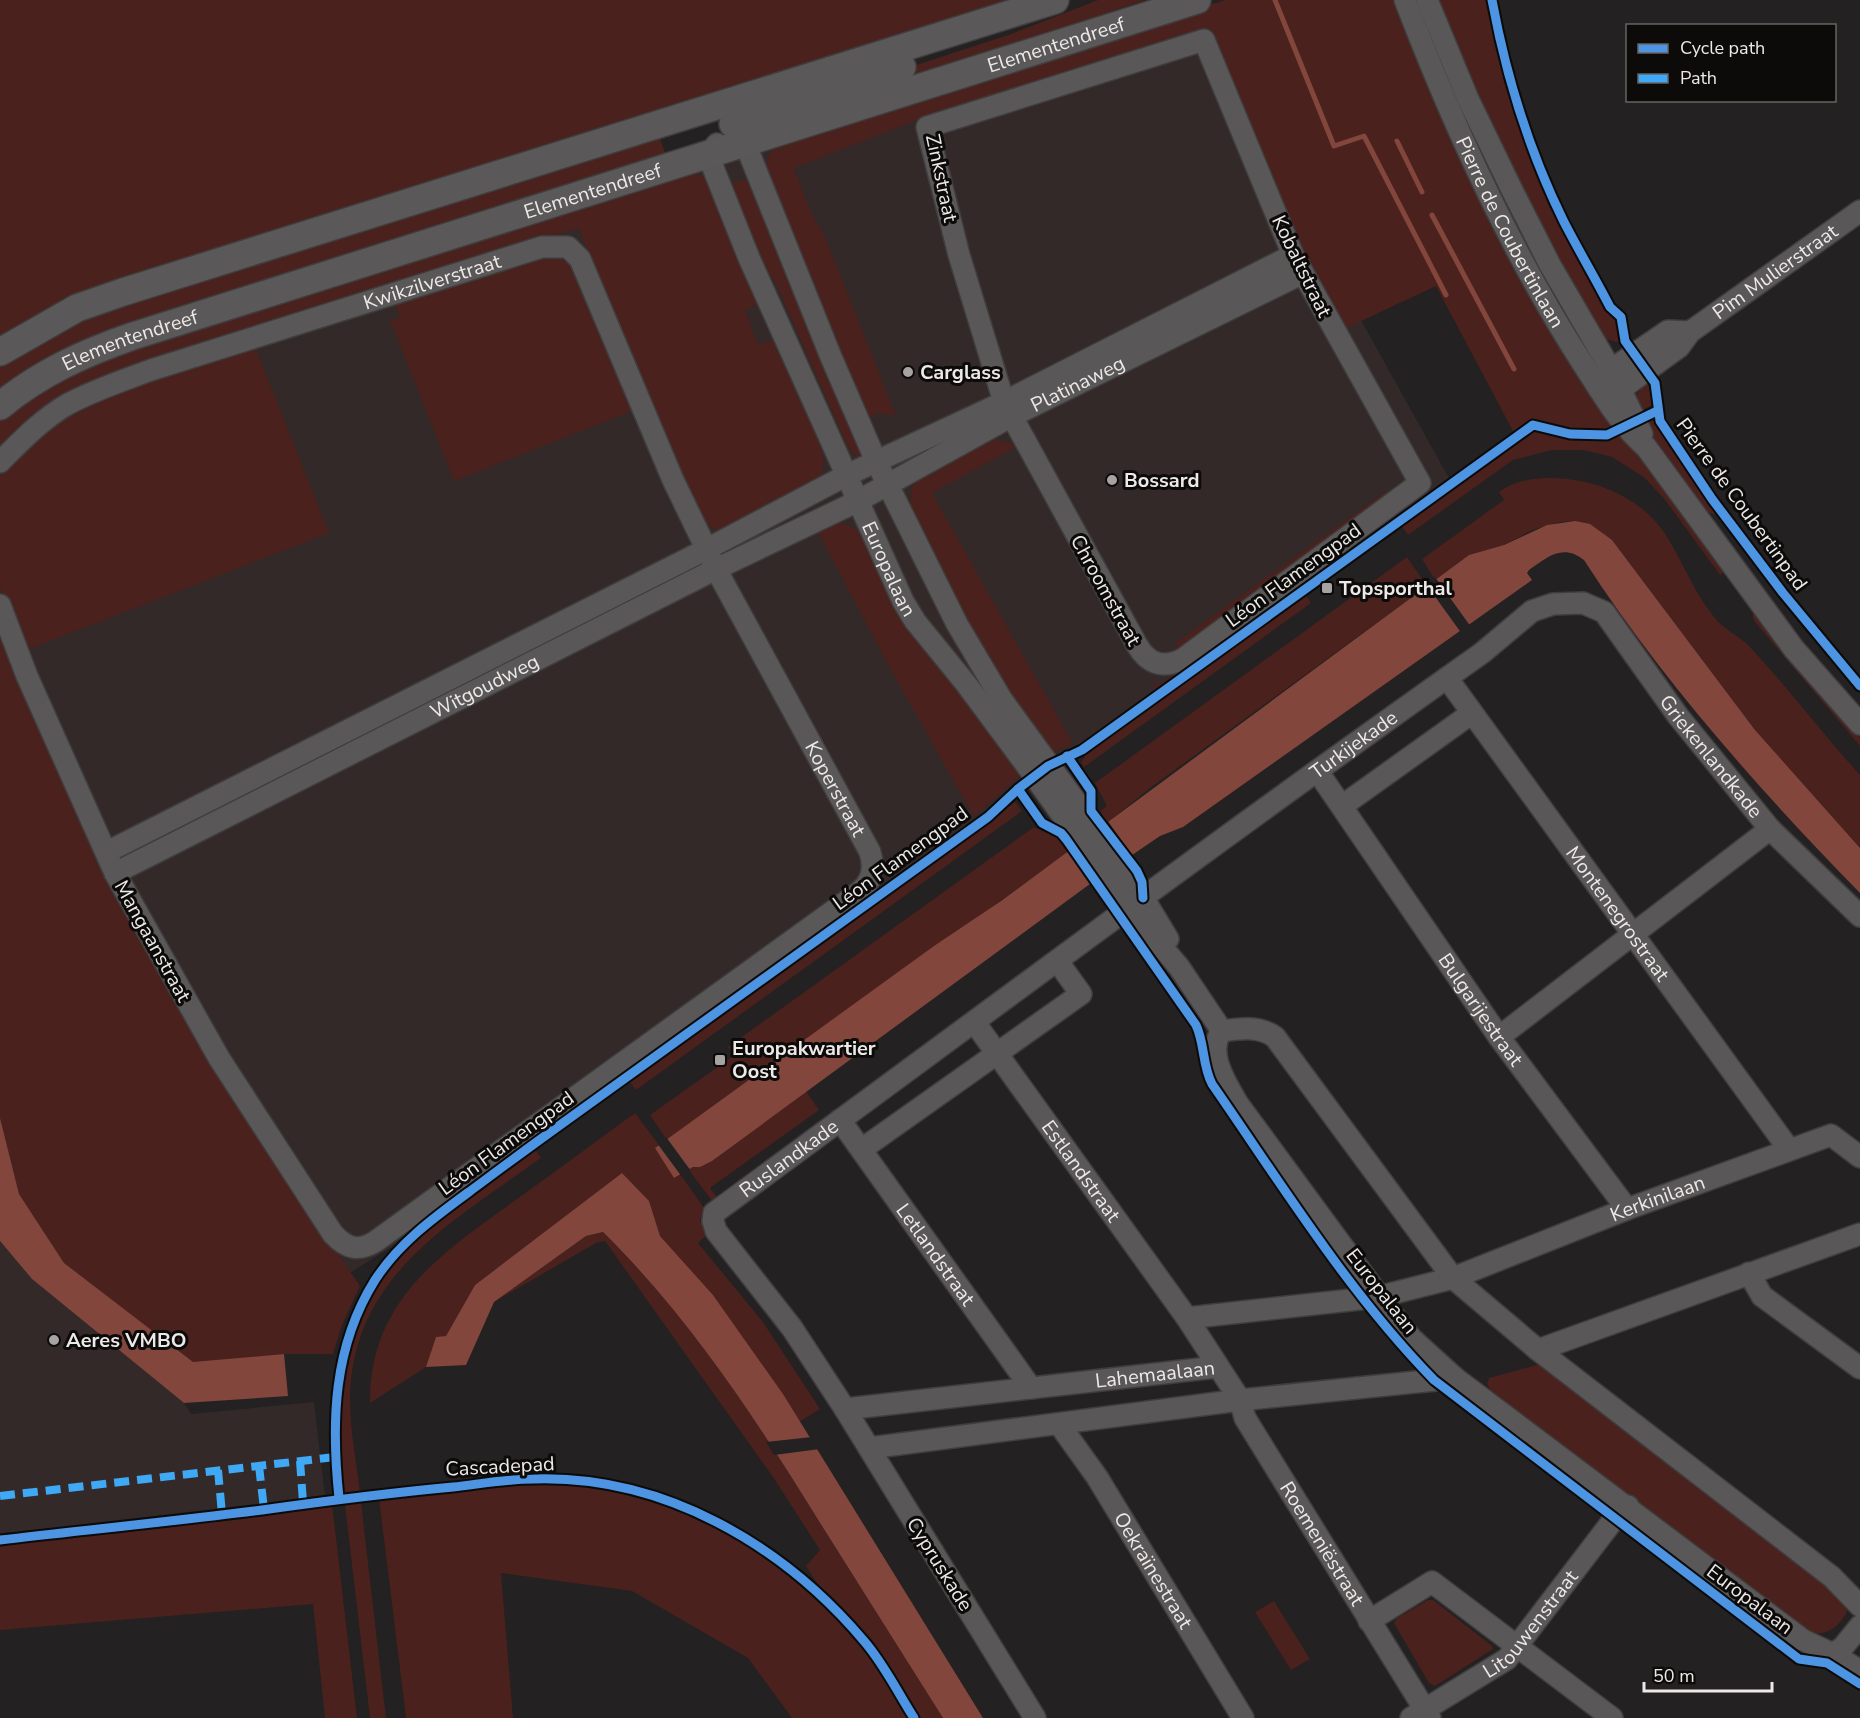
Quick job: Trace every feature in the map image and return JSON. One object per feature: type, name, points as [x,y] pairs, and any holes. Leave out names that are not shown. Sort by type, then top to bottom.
[{"type":"main road","points":[[0,352],[77,308],[1055,0]]},
{"type":"main road","points":[[739,134],[742,119],[990,38],[1036,20],[1063,0]]},
{"type":"main road","name":"Elementendreef","points":[[0,406],[48,372],[86,353],[123,339],[708,155],[739,134],[1197,0]]},
{"type":"street","name":"Pierre de Coubertinlaan","points":[[1405,0],[1461,130],[1527,268],[1599,389],[1630,434],[1646,447],[1794,649],[1860,724]]},
{"type":"street","name":"Pierre de Coubertinlaan","points":[[1427,0],[1468,99],[1511,188],[1550,265],[1621,389],[1641,430],[1646,447]]},
{"type":"street","name":"Kobaltstraat","points":[[1204,40],[1298,264],[1420,483]]},
{"type":"street","name":"Zinkstraat","points":[[1007,409],[959,255],[927,127],[1204,40]]},
{"type":"street","points":[[710,107],[739,134]]},
{"type":"street","name":"Europalaan","points":[[739,134],[876,461],[975,657],[1082,826],[1136,903],[1169,940],[1179,968],[1222,1031],[1217,1040],[1218,1061],[1228,1088],[1378,1297],[1412,1339],[1455,1378],[1803,1640],[1833,1654],[1860,1671]]},
{"type":"street","name":"Europalaan","points":[[708,155],[749,258],[856,502],[903,601],[915,621],[1082,826]]},
{"type":"street","name":"Pim Mulierstraat","points":[[1621,389],[1679,347],[1690,332],[1860,211]]},
{"type":"street","name":"Kwikzilverstraat","points":[[0,462],[35,428],[68,405],[105,387],[162,366],[542,248],[568,247],[580,259],[673,480],[708,549]]},
{"type":"street","name":"Platinaweg","points":[[845,476],[876,461],[1007,409],[1298,264]]},
{"type":"street","name":"Pim Mulierstraat","points":[[1599,389],[1611,370],[1668,331],[1690,332]]},
{"type":"street","points":[[1599,389],[1621,389]]},
{"type":"street","name":"Platinaweg","points":[[856,502],[1007,409]]},
{"type":"street","name":"Chroomstraat","points":[[1007,409],[1137,645],[1148,660],[1165,665],[1182,659],[1420,483]]},
{"type":"street","name":"Witgoudweg","points":[[107,852],[708,549],[845,476]]},
{"type":"street","name":"Witgoudweg","points":[[115,873],[716,569],[856,502]]},
{"type":"street","name":"Koperstraat","points":[[353,1248],[364,1248],[376,1241],[858,893],[870,879],[873,871],[870,852],[716,569],[708,549]]},
{"type":"street","name":"Turkijekade","points":[[1136,903],[1482,653],[1532,611],[1566,602]]},
{"type":"street","name":"Griekenlandkade","points":[[1566,602],[1583,603],[1604,612],[1678,716],[1770,830],[1860,916]]},
{"type":"street","name":"Mangaanstraat","points":[[0,605],[27,676],[115,873],[219,1058],[333,1234],[341,1243],[353,1248]]},
{"type":"street","name":"Montenegrostraat","points":[[1447,678],[1788,1148]]},
{"type":"street","points":[[1342,806],[1472,713]]},
{"type":"street","name":"Bulgarijestraat","points":[[1318,772],[1499,1037],[1628,1209]]},
{"type":"street","points":[[1499,1037],[1770,830]]},
{"type":"street","name":"Ruslandkade","points":[[845,1409],[792,1328],[716,1231],[713,1221],[714,1213],[1136,903]]},
{"type":"street","name":"Ruslandkade","points":[[862,1149],[1081,994],[1058,962]]},
{"type":"street","name":"Estlandstraat","points":[[975,1023],[1187,1318]]},
{"type":"street","points":[[1222,1031],[1256,1029],[1268,1032],[1275,1037],[1453,1278],[1538,1350],[1832,1577],[1860,1606]]},
{"type":"street","name":"Letlandstraat","points":[[840,1120],[1031,1388]]},
{"type":"street","name":"Kerkinilaan","points":[[1378,1297],[1453,1278],[1788,1148],[1831,1135],[1860,1156]]},
{"type":"street","points":[[1538,1350],[1860,1234]]},
{"type":"street","points":[[1749,1273],[1762,1296],[1860,1368]]},
{"type":"street","points":[[1187,1318],[1378,1297]]},
{"type":"street","name":"Lahemaalaan","points":[[845,1409],[1217,1367],[1187,1318]]},
{"type":"street","name":"Roemeniëstraat","points":[[1217,1367],[1240,1400],[1245,1418],[1369,1621],[1422,1715]]},
{"type":"street","name":"Lahemaalaan","points":[[869,1448],[1240,1400],[1455,1378]]},
{"type":"street","name":"Cypruskade","points":[[845,1409],[1035,1718]]},
{"type":"street","name":"Oekraïnestraat","points":[[1059,1424],[1097,1477],[1243,1718]]},
{"type":"street","name":"Litouwenstraat","points":[[1422,1715],[1507,1659],[1614,1519],[1628,1506]]},
{"type":"street","points":[[1369,1621],[1432,1582],[1612,1718]]},
{"type":"street","points":[[1833,1654],[1843,1647],[1860,1626]]},
{"type":"shaded area","points":[[0,0],[1021,0],[0,341]]},
{"type":"shaded area","points":[[1098,0],[1145,0],[1109,12],[1078,28],[786,121],[782,109],[1011,34]]},
{"type":"shaded area","points":[[1225,0],[1394,0],[1412,45],[1617,426],[1597,433],[1586,433],[1563,430],[1531,421],[1514,433],[1436,286],[1342,330],[1293,230],[1208,28],[917,120],[794,168],[811,213],[825,237],[896,416],[879,413],[866,418],[766,170],[769,155],[774,148],[785,139]]},
{"type":"shaded area","points":[[1436,0],[1486,0],[1495,43],[1513,103],[1539,173],[1578,259],[1605,305],[1618,319],[1622,343],[1601,338],[1560,264],[1493,133]]},
{"type":"shaded area","points":[[1226,5],[1323,252],[1449,478],[1035,777],[442,1216],[348,1274],[155,999],[0,673],[0,433],[387,269]]},
{"type":"shaded area","points":[[658,132],[667,159],[0,395],[0,363],[67,322]]},
{"type":"shaded area","points":[[690,172],[705,178],[713,192],[758,304],[745,310],[758,345],[773,340],[821,447],[824,462],[820,480],[719,531],[702,523],[609,309],[579,228],[141,367],[0,450],[0,417],[75,367]]},
{"type":"shaded area","points":[[749,178],[810,335],[858,440],[861,458],[858,459],[847,445],[777,286],[754,248],[727,185]]},
{"type":"shaded area","points":[[555,255],[565,258],[577,270],[632,411],[454,481],[390,320],[400,317],[395,304]]},
{"type":"shaded area","points":[[256,349],[329,533],[24,651],[0,587],[0,476],[26,449],[55,427],[86,409],[151,381]]},
{"type":"shaded area","points":[[1649,380],[1653,404],[1636,414],[1634,397]]},
{"type":"shaded area","points":[[1653,414],[1664,436],[1717,514],[1708,512],[1698,504],[1664,460],[1641,421]]},
{"type":"shaded area","points":[[1533,430],[1567,438],[1590,440],[1613,437],[1623,433],[1725,570],[1720,575],[1666,501],[1645,478],[1612,457],[1583,450],[1552,450],[1513,460],[1408,535],[1401,525]]},
{"type":"shaded area","points":[[993,440],[1008,442],[1016,447],[932,493],[1073,744],[1046,755],[974,633],[910,506],[912,487],[922,474]]},
{"type":"shaded area","points":[[1545,478],[1581,481],[1615,492],[1631,501],[1658,525],[1715,618],[1750,647],[1860,775],[1860,848],[1755,730],[1612,540],[1575,521],[1560,522],[1532,530],[1504,545],[1469,555],[1435,580],[1422,559],[1504,500],[1499,492],[1520,482]]},
{"type":"shaded area","points":[[1430,489],[1434,490],[1156,691],[1152,683],[1160,684]]},
{"type":"shaded area","points":[[1386,491],[1390,497],[1178,650],[1174,644]]},
{"type":"shaded area","points":[[1575,521],[1590,524],[1612,540],[1755,730],[1860,848],[1860,893],[1750,775],[1679,691],[1645,648],[1584,560],[1576,555],[1562,552],[1549,557],[1529,570],[1527,573],[1532,580],[1183,827],[1160,836],[1094,881],[712,1161],[700,1167],[693,1167],[674,1178],[655,1148],[934,946],[1001,901],[1469,555],[1504,545],[1547,525]]},
{"type":"shaded area","points":[[841,522],[861,532],[1024,772],[974,817],[892,672],[818,532]]},
{"type":"shaded area","points":[[1407,557],[1427,586],[1150,788],[1107,823],[1100,811],[1107,806],[1095,783]]},
{"type":"shaded area","points":[[1305,594],[1311,603],[1084,767],[1081,762],[1085,757],[1084,754]]},
{"type":"shaded area","points":[[1756,612],[1860,737],[1860,746],[1755,622],[1752,616]]},
{"type":"shaded area","points":[[0,632],[178,1005],[233,1100],[360,1286],[342,1325],[333,1354],[284,1354],[193,1363],[64,1263],[19,1194],[0,1118]]},
{"type":"shaded area","points":[[1015,802],[1022,811],[636,1090],[629,1081]]},
{"type":"shaded area","points":[[1034,827],[1058,838],[1070,851],[667,1140],[650,1115],[733,1056],[728,1047]]},
{"type":"shaded area","points":[[805,1090],[819,1110],[710,1188],[718,1199],[713,1202],[688,1169],[712,1161]]},
{"type":"shaded area","points":[[635,1113],[659,1145],[656,1147],[681,1175],[704,1208],[700,1221],[708,1234],[698,1243],[763,1322],[820,1409],[799,1422],[783,1394],[713,1295],[660,1236],[649,1201],[622,1173],[475,1285],[446,1336],[436,1338],[426,1367],[370,1403],[373,1366],[382,1334],[397,1306],[417,1281],[465,1237]]},
{"type":"shaded area","points":[[0,1118],[19,1194],[64,1263],[193,1362],[284,1354],[288,1396],[184,1403],[32,1279],[0,1241]]},
{"type":"shaded area","points":[[535,1149],[541,1158],[443,1229],[414,1255],[389,1284],[369,1317],[356,1354],[350,1397],[360,1492],[344,1492],[337,1461],[337,1438],[346,1358],[360,1318],[379,1283],[403,1253],[431,1226]]},
{"type":"shaded area","points":[[622,1173],[649,1201],[660,1236],[713,1295],[783,1394],[983,1718],[943,1718],[793,1480],[719,1369],[664,1298],[603,1232],[586,1236],[494,1302],[466,1365],[426,1367],[436,1337],[446,1336],[475,1285]]},
{"type":"shaded area","points":[[603,1232],[664,1298],[719,1369],[793,1480],[943,1718],[919,1718],[867,1639],[820,1588],[806,1566],[820,1550],[775,1480],[605,1241],[596,1243],[494,1302],[586,1236]]},
{"type":"shaded area","name":"Aeres VMBO","points":[[0,1241],[32,1279],[184,1403],[191,1414],[314,1402],[325,1496],[0,1534]]},
{"type":"shaded area","points":[[1540,1364],[1844,1598],[1847,1612],[1838,1624],[1823,1633],[1802,1631],[1721,1571],[1490,1390],[1487,1383],[1489,1378]]},
{"type":"shaded area","points":[[505,1483],[553,1484],[601,1490],[647,1501],[692,1516],[735,1537],[775,1562],[813,1592],[855,1638],[908,1718],[792,1718],[748,1658],[632,1591],[501,1573],[513,1718],[406,1718],[379,1498]]},
{"type":"shaded area","points":[[361,1500],[386,1718],[370,1718],[345,1505],[348,1501]]},
{"type":"shaded area","points":[[332,1504],[357,1718],[325,1718],[313,1604],[0,1630],[0,1543]]},
{"type":"shaded area","points":[[1428,1600],[1433,1600],[1493,1649],[1435,1686],[1429,1683],[1394,1623],[1396,1619]]},
{"type":"shaded area","points":[[1274,1601],[1310,1659],[1291,1670],[1255,1612]]},
{"type":"pier","points":[[1435,577],[1471,627],[1462,634],[1426,584]]},
{"type":"pier","points":[[1107,820],[1134,858],[1117,869],[1090,832]]},
{"type":"pier","points":[[1083,837],[1110,874],[1093,886],[1067,849]]},
{"type":"pier","points":[[666,1137],[691,1171],[682,1177],[657,1143]]},
{"type":"pier","points":[[812,1437],[820,1449],[774,1455],[766,1442]]},
{"type":"waterway","points":[[1275,0],[1334,146],[1364,136],[1446,295]]},
{"type":"waterway","points":[[1397,141],[1422,192]]},
{"type":"waterway","points":[[1432,215],[1514,369]]},
{"type":"marked path","points":[[0,1496],[335,1457]]},
{"type":"marked path","points":[[300,1461],[303,1502]]},
{"type":"marked path","points":[[259,1466],[264,1509]]},
{"type":"marked path","points":[[218,1470],[222,1514]]},
{"type":"cycle path","name":"Pierre de Coubertinpad","points":[[1492,0],[1504,57],[1520,114],[1540,169],[1564,222],[1610,307],[1621,317],[1625,341],[1655,383],[1660,421],[1712,499],[1783,593],[1860,686]]},
{"type":"cycle path","name":"Léon Flamengpad","points":[[339,1498],[335,1441],[336,1413],[343,1358],[351,1332],[361,1305],[375,1280],[397,1252],[422,1229],[538,1141],[988,817],[1018,789],[1048,766],[1082,750],[1533,425],[1570,434],[1607,435],[1657,411]]},
{"type":"cycle path","points":[[1067,756],[1091,791],[1091,811],[1137,871],[1142,882],[1143,898]]},
{"type":"cycle path","points":[[1018,789],[1042,823],[1061,833],[1066,839],[1196,1025],[1212,1084],[1290,1199],[1373,1311],[1434,1380],[1799,1659],[1827,1663],[1860,1684]]},
{"type":"cycle path","name":"Cascadepad","points":[[0,1540],[514,1480],[582,1481],[629,1489],[674,1503],[717,1522],[758,1546],[797,1575],[832,1606],[864,1641],[914,1718]]},
{"type":"place","name":"Carglass","points":[[908,372]]},
{"type":"place","name":"Bossard","points":[[1112,480]]},
{"type":"place","name":"Topsporthal","points":[[1327,588]]},
{"type":"place","name":"Europakwartier Oost","points":[[720,1060]]},
{"type":"place","name":"Aeres VMBO","points":[[54,1340]]}]
